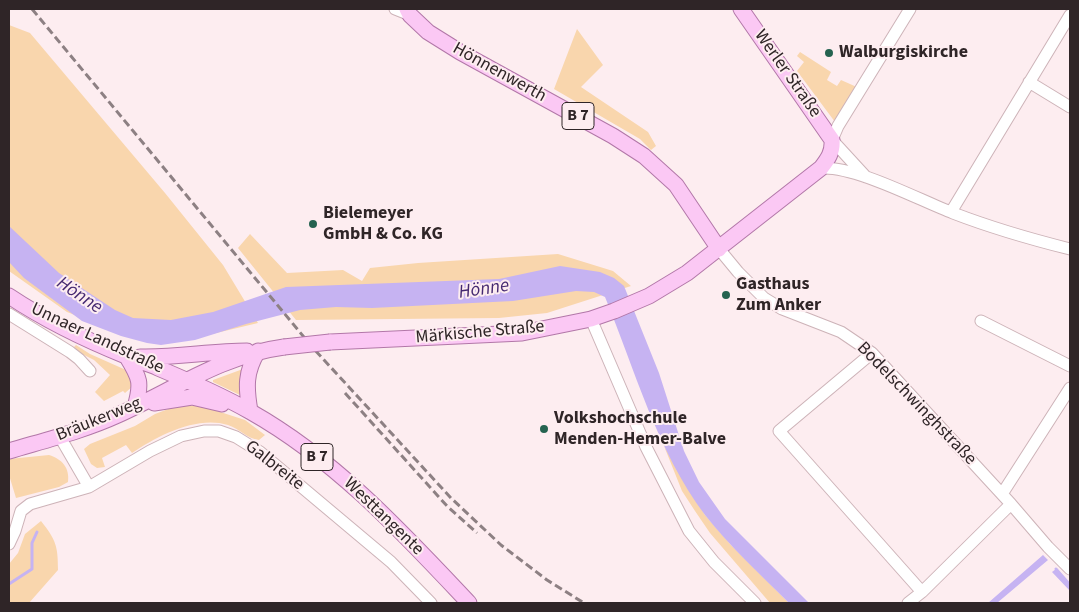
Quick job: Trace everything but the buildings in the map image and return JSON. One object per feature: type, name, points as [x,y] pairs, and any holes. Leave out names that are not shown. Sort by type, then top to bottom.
[{"type":"main road","name":"Werler Straße","points":[[741,9],[832,140]]},
{"type":"main road","name":"Hönnenwerth","points":[[408,12],[428,32],[460,52],[613,136],[644,156],[676,185],[719,249]]},
{"type":"main road","name":"Märkische Straße","points":[[186,380],[218,365],[258,351],[284,346],[522,333],[596,317],[630,306],[687,273],[821,168],[829,159],[832,140]]},
{"type":"main road","name":"Unnaer Landstraße","points":[[9,296],[52,320],[127,357],[157,367],[186,380]]},
{"type":"main road","points":[[127,357],[160,357],[216,351],[258,351]]},
{"type":"main road","points":[[127,357],[136,371],[139,380],[140,390],[135,407],[165,400],[192,397],[250,411],[246,391],[248,376],[251,363],[258,351]]},
{"type":"main road","name":"Bräukerweg","points":[[9,451],[99,424],[186,380]]},
{"type":"main road","name":"Westtangente","points":[[186,380],[250,411],[306,448],[342,476],[379,510],[469,603]]},
{"type":"street","name":"Hönnenwerth","points":[[395,9],[408,12]]},
{"type":"street","points":[[868,178],[832,140],[838,126],[910,9]]},
{"type":"street","points":[[951,212],[1069,16]]},
{"type":"street","points":[[1029,82],[1070,106]]},
{"type":"street","points":[[821,168],[831,168],[868,178],[993,228],[1070,248]]},
{"type":"street","name":"Bodelschwinghstraße","points":[[719,249],[738,272],[764,298],[782,309],[841,332],[872,353],[1070,569]]},
{"type":"street","name":"Unnaer Landstraße","points":[[9,314],[70,352],[90,371]]},
{"type":"street","points":[[596,317],[646,447],[689,530],[714,562],[755,603]]},
{"type":"street","points":[[981,321],[1070,366]]},
{"type":"street","points":[[872,353],[779,431],[922,592]]},
{"type":"street","points":[[1002,494],[1070,388]]},
{"type":"street","name":"Galbreite","points":[[9,544],[15,531],[20,511],[30,504],[89,487],[150,451],[181,436],[204,431],[219,431],[236,437],[256,449],[391,562],[432,603]]},
{"type":"street","points":[[60,437],[89,487]]},
{"type":"street","points":[[908,603],[922,592],[1011,504]]},
{"type":"shaded area","points":[[9,25],[30,33],[165,193],[223,265],[258,323],[187,340],[138,340],[67,312],[9,271]]},
{"type":"shaded area","points":[[577,29],[603,65],[581,87],[648,132],[656,146],[651,150],[640,139],[554,89]]},
{"type":"shaded area","points":[[800,52],[831,72],[827,80],[837,86],[841,80],[859,88],[838,126],[797,71],[804,62],[797,56]]},
{"type":"shaded area","points":[[250,234],[287,273],[343,270],[362,281],[370,268],[558,254],[613,271],[631,286],[547,313],[499,318],[296,320],[238,248]]},
{"type":"shaded area","points":[[76,345],[90,354],[126,370],[131,376],[133,386],[125,393],[123,391],[104,401],[95,392],[110,375],[94,360],[82,354],[74,347]]},
{"type":"shaded area","points":[[243,369],[242,396],[213,382],[213,380]]},
{"type":"shaded area","points":[[188,405],[208,408],[245,420],[265,435],[259,440],[228,425],[203,423],[191,425],[165,434],[132,453],[126,445],[102,458],[105,467],[97,468],[91,464],[84,449],[90,444],[135,426],[155,414],[171,408]]},
{"type":"shaded area","points":[[664,446],[705,515],[731,545],[789,603],[770,603],[710,533],[682,491]]},
{"type":"shaded area","points":[[49,455],[58,459],[64,465],[68,472],[68,482],[59,487],[16,498],[9,475],[9,459]]},
{"type":"shaded area","points":[[41,521],[55,544],[58,570],[29,603],[9,603],[9,564],[18,553],[25,534]]},
{"type":"water","name":"Hönne","points":[[9,226],[59,273],[115,310],[133,318],[171,320],[213,312],[286,287],[499,279],[560,266],[600,272],[614,278],[624,286],[659,373],[684,451],[699,482],[725,519],[809,603],[789,603],[725,538],[705,515],[688,490],[660,437],[605,297],[594,292],[576,291],[513,301],[300,310],[195,340],[161,345],[121,336],[82,321],[24,278],[9,262]]},
{"type":"water","points":[[1043,555],[1048,560],[997,603],[988,603]]},
{"type":"water","points":[[1056,569],[1070,585],[1070,591],[1052,572]]},
{"type":"waterway","points":[[9,584],[32,569],[32,543],[37,532]]},
{"type":"waterway","points":[[1056,569],[1070,585]]},
{"type":"railway","points":[[32,9],[313,348],[451,498],[501,545],[547,580],[584,603]]},
{"type":"railway","points":[[345,393],[447,506],[477,533]]},
{"type":"place","name":"Walburgiskirche","points":[[829,53]]},
{"type":"place","name":"Bielemeyer GmbH & Co. KG","points":[[313,224]]},
{"type":"place","name":"Gasthaus Zum Anker","points":[[726,295]]},
{"type":"place","name":"Volkshochschule Menden-Hemer-Balve","points":[[544,429]]}]
